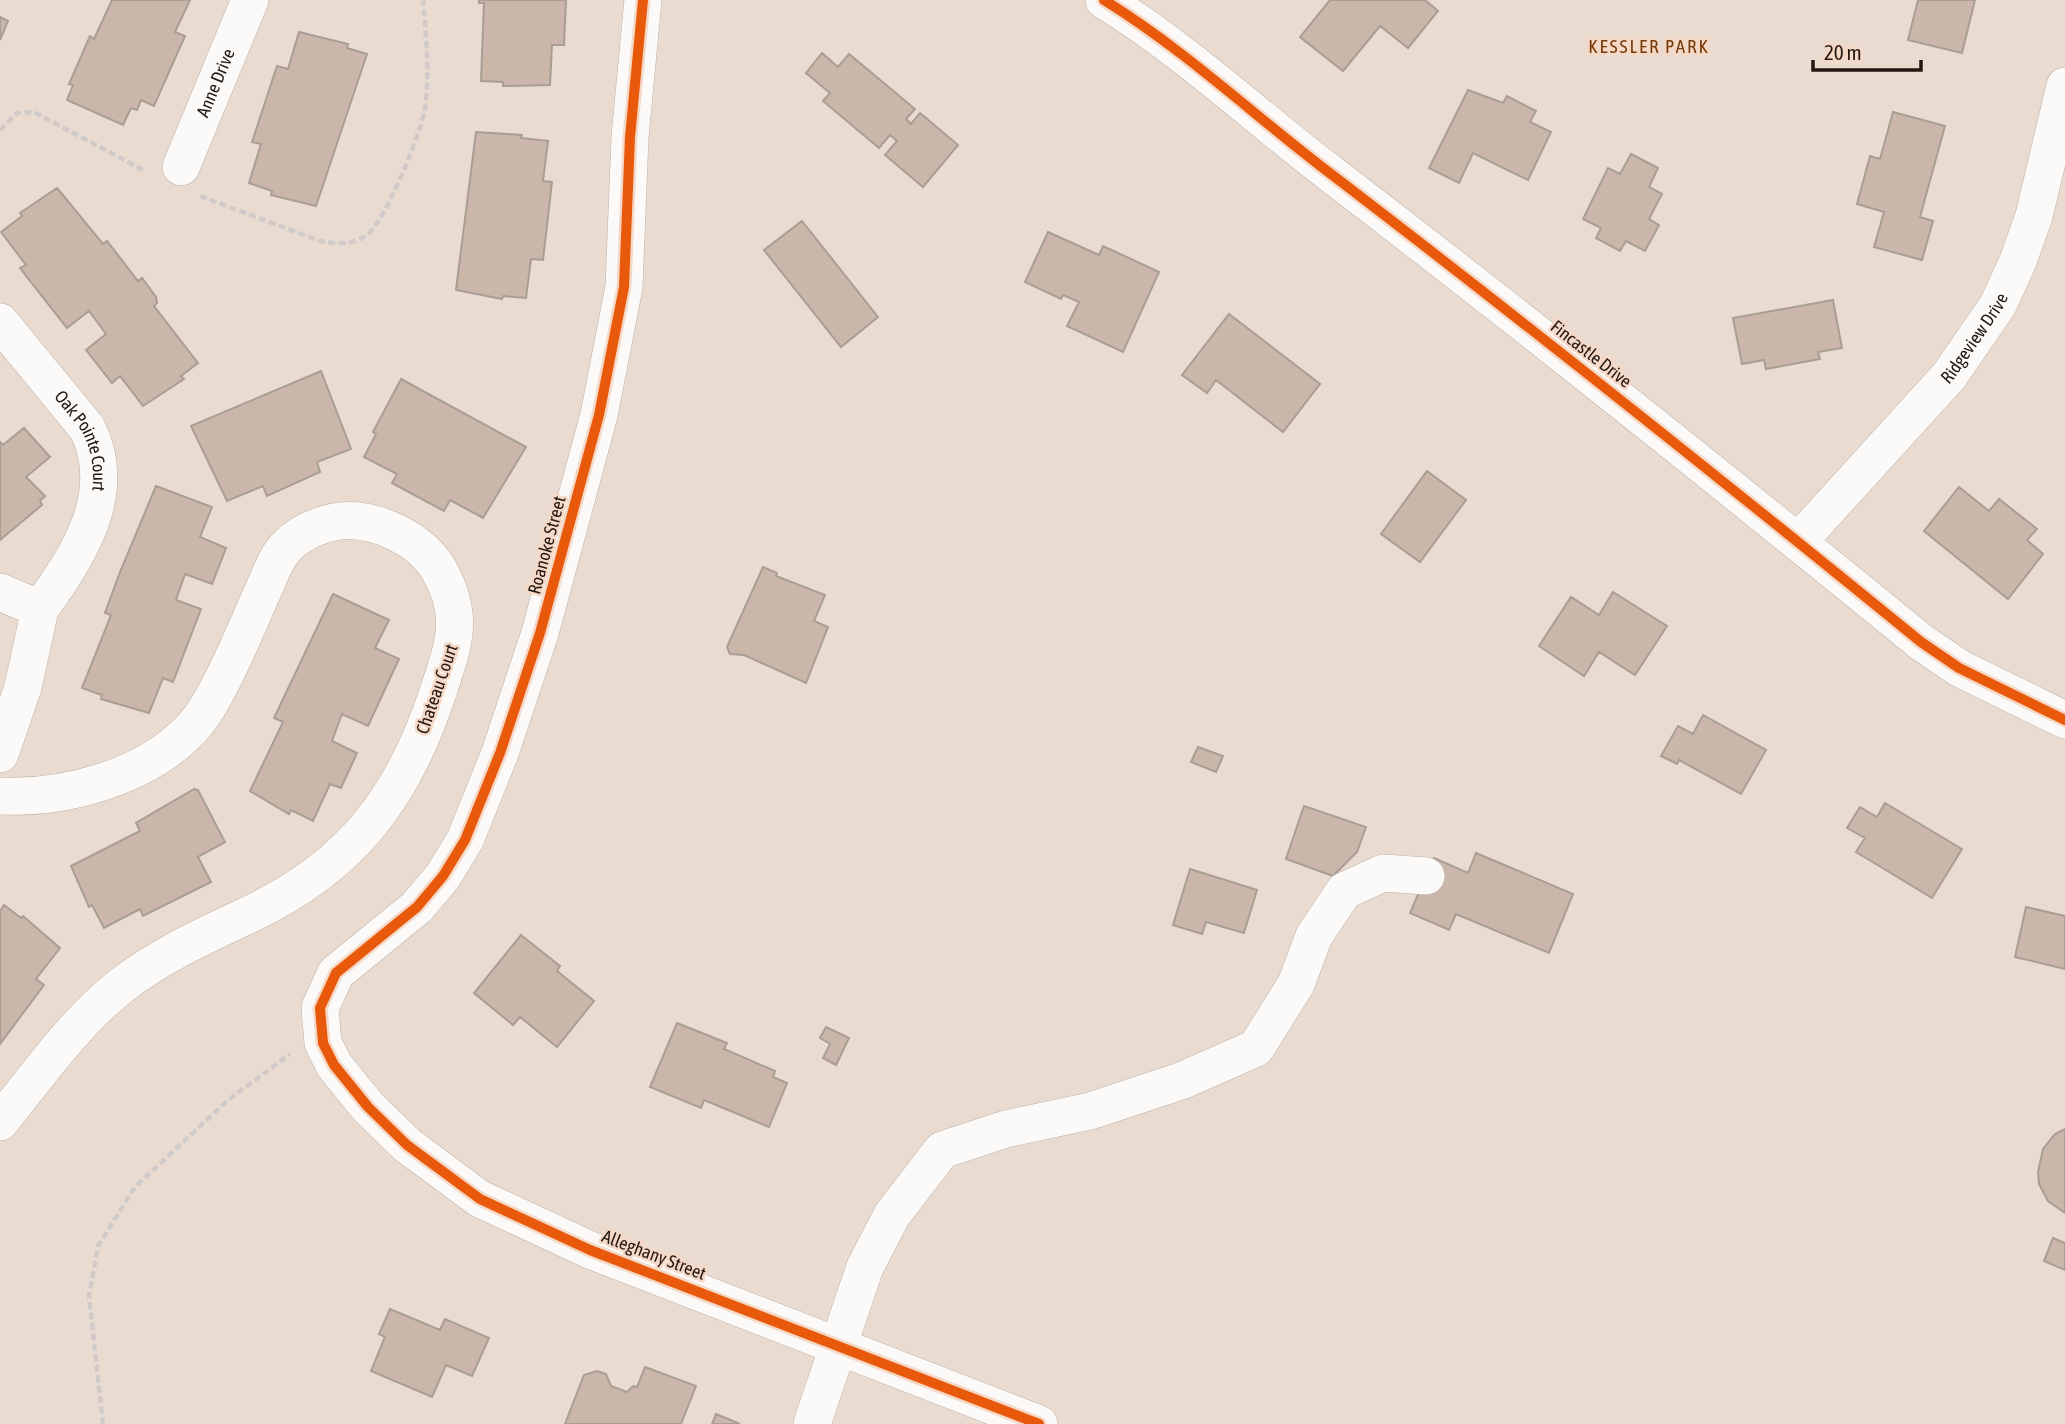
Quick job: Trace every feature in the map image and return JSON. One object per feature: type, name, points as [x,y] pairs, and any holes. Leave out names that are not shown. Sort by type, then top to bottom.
[{"type":"street","name":"Anne Drive","points":[[176,178],[250,0]]},
{"type":"street","name":"Roanoke Street","points":[[320,1031],[320,1008],[336,973],[417,907],[443,876],[465,840],[500,753],[540,633],[599,415],[624,288],[630,137],[643,0]]},
{"type":"street","name":"Fincastle Drive","points":[[1117,3],[1484,291],[1921,642],[1959,668],[2065,720]]},
{"type":"street","name":"Ridgeview Drive","points":[[1798,542],[1949,376],[1998,305],[2034,216],[2065,86]]},
{"type":"street","name":"Oak Pointe Court","points":[[0,322],[87,428],[100,463],[101,483],[89,526],[69,569],[40,609],[23,687],[0,754]]},
{"type":"street","name":"Chateau Court","points":[[0,796],[73,789],[126,773],[167,751],[203,714],[279,556],[306,531],[326,523],[347,520],[391,530],[414,543],[434,561],[451,590],[456,635],[429,722],[401,780],[373,824],[328,865],[278,900],[168,953],[118,989],[66,1040],[0,1122]]},
{"type":"street","points":[[0,592],[40,609]]},
{"type":"street","points":[[812,1424],[865,1267],[892,1215],[942,1150],[1006,1129],[1090,1111],[1181,1082],[1256,1048],[1296,984],[1314,936],[1344,891],[1382,873],[1426,876]]},
{"type":"street","name":"Alleghany Street","points":[[320,1031],[334,1065],[368,1107],[407,1145],[480,1199],[590,1250],[1039,1424]]},
{"type":"path","points":[[0,131],[17,113],[34,112],[320,241],[340,245],[366,235],[385,213],[425,111],[428,50],[423,0]]},
{"type":"path","points":[[103,1424],[89,1296],[98,1245],[135,1187],[228,1100],[320,1031]]},
{"type":"building","points":[[112,0],[190,0],[175,32],[185,36],[154,106],[141,100],[137,110],[131,108],[123,125],[67,100],[73,85],[69,84],[90,36],[94,39]]},
{"type":"building","points":[[479,0],[566,0],[564,45],[552,45],[550,85],[503,86],[503,82],[481,81],[484,3],[479,3]]},
{"type":"building","points":[[1330,0],[1425,0],[1438,11],[1408,48],[1380,26],[1343,71],[1300,37]]},
{"type":"building","points":[[1918,0],[1975,0],[1962,53],[1908,40]]},
{"type":"building","points":[[0,17],[8,21],[0,40]]},
{"type":"building","points":[[299,32],[348,44],[347,48],[367,54],[316,206],[271,195],[272,191],[249,183],[261,144],[252,142],[277,66],[288,69]]},
{"type":"building","points":[[822,53],[838,67],[849,54],[915,109],[906,119],[911,124],[920,113],[958,145],[923,187],[885,155],[897,141],[890,135],[879,148],[823,101],[830,93],[806,73]]},
{"type":"building","points":[[1468,90],[1503,103],[1507,96],[1536,111],[1530,122],[1551,132],[1528,180],[1473,153],[1459,183],[1429,168]]},
{"type":"building","points":[[1893,112],[1945,126],[1920,217],[1933,221],[1922,260],[1874,247],[1884,212],[1857,204],[1870,156],[1880,159]]},
{"type":"building","points":[[476,132],[522,135],[521,138],[548,141],[543,181],[552,182],[543,260],[531,259],[526,298],[503,296],[502,299],[456,290]]},
{"type":"building","points":[[1631,154],[1658,168],[1649,187],[1662,194],[1649,219],[1659,225],[1645,251],[1626,241],[1620,251],[1596,238],[1601,228],[1583,219],[1608,168],[1620,174]]},
{"type":"building","points":[[57,188],[103,244],[107,241],[138,281],[142,278],[156,297],[157,303],[154,306],[198,363],[181,376],[184,379],[143,406],[120,376],[112,383],[86,350],[106,334],[89,311],[67,328],[20,268],[26,265],[1,232],[22,216],[20,213]]},
{"type":"building","points":[[802,221],[878,317],[841,347],[764,250]]},
{"type":"building","points":[[1048,232],[1099,255],[1103,246],[1159,272],[1123,352],[1067,326],[1079,302],[1063,295],[1061,299],[1025,282]]},
{"type":"building","points":[[1833,300],[1842,348],[1818,352],[1820,359],[1766,369],[1764,360],[1742,364],[1733,318]]},
{"type":"building","points":[[1229,314],[1320,384],[1283,432],[1216,380],[1207,393],[1182,375]]},
{"type":"building","points":[[321,371],[351,449],[317,462],[320,472],[267,496],[263,486],[227,501],[191,426]]},
{"type":"building","points":[[401,379],[526,447],[483,518],[450,500],[444,511],[392,483],[397,474],[364,457],[376,434],[373,432]]},
{"type":"building","points":[[24,428],[50,457],[26,477],[45,496],[40,501],[42,505],[0,540],[0,442],[3,445]]},
{"type":"building","points":[[1427,471],[1466,500],[1420,562],[1381,534]]},
{"type":"building","points":[[156,486],[212,507],[200,537],[226,548],[212,584],[185,574],[176,600],[201,609],[173,682],[163,678],[149,713],[101,699],[102,695],[82,688],[111,615],[105,613],[120,572]]},
{"type":"building","points":[[1959,487],[1989,511],[1999,499],[2037,529],[2027,540],[2043,554],[2008,599],[1924,531]]},
{"type":"building","points":[[763,567],[777,573],[776,576],[825,595],[814,621],[828,627],[806,683],[744,655],[730,654],[727,647]]},
{"type":"building","points":[[1613,592],[1667,626],[1635,675],[1599,652],[1584,676],[1539,646],[1571,597],[1599,615]]},
{"type":"building","points":[[333,594],[389,620],[375,648],[399,659],[368,726],[342,714],[332,741],[357,753],[341,788],[330,784],[313,821],[291,810],[289,814],[250,791],[283,722],[274,718]]},
{"type":"building","points":[[1703,715],[1766,750],[1741,794],[1679,760],[1677,764],[1661,756],[1678,726],[1693,734]]},
{"type":"building","points":[[1198,747],[1223,756],[1216,772],[1191,762]]},
{"type":"building","points":[[194,789],[198,790],[225,842],[198,857],[211,882],[143,916],[140,909],[104,928],[92,905],[89,907],[71,866],[140,831],[136,823]]},
{"type":"building","points":[[1885,803],[1962,849],[1932,898],[1856,852],[1865,838],[1847,828],[1860,807],[1877,817]]},
{"type":"building","points":[[1304,806],[1366,827],[1357,852],[1333,876],[1286,859]]},
{"type":"building","points":[[1476,853],[1573,894],[1549,953],[1456,914],[1449,930],[1410,913],[1434,858],[1468,873]]},
{"type":"building","points":[[1190,869],[1257,890],[1244,933],[1206,922],[1202,934],[1173,925]]},
{"type":"building","points":[[4,905],[21,918],[23,916],[60,948],[36,979],[44,985],[0,1044],[0,911]]},
{"type":"building","points":[[2026,907],[2065,916],[2065,969],[2015,957]]},
{"type":"building","points":[[521,935],[560,966],[557,971],[594,1001],[557,1047],[520,1017],[513,1025],[474,993]]},
{"type":"building","points":[[677,1023],[727,1043],[724,1049],[775,1071],[773,1077],[787,1083],[769,1127],[704,1100],[701,1108],[650,1087]]},
{"type":"building","points":[[826,1027],[849,1038],[836,1065],[823,1058],[830,1044],[820,1038]]},
{"type":"building","points":[[2065,1129],[2065,1213],[2048,1201],[2039,1184],[2038,1172],[2043,1149],[2055,1134]]},
{"type":"building","points":[[2053,1238],[2065,1243],[2065,1270],[2044,1261]]},
{"type":"building","points":[[390,1309],[440,1330],[445,1319],[489,1338],[472,1376],[446,1365],[432,1397],[371,1371],[385,1337],[379,1334]]},
{"type":"building","points":[[645,1367],[696,1386],[681,1424],[565,1424],[584,1375],[597,1371],[606,1374],[611,1386],[627,1392],[633,1386],[637,1387]]},
{"type":"building","points":[[716,1414],[740,1424],[712,1424]]},
{"type":"cycle path","points":[[643,0],[630,137],[624,287],[599,415],[540,633],[500,753],[465,840],[443,876],[417,907],[336,973],[320,1008],[323,1043],[334,1065],[368,1107],[407,1145],[480,1199],[590,1250],[1039,1424]]},
{"type":"cycle path","points":[[1104,0],[1192,62],[1628,406],[1921,642],[1959,668],[2065,720]]},
{"type":"district","name":"KESSLER PARK","points":[[1649,46]]}]
